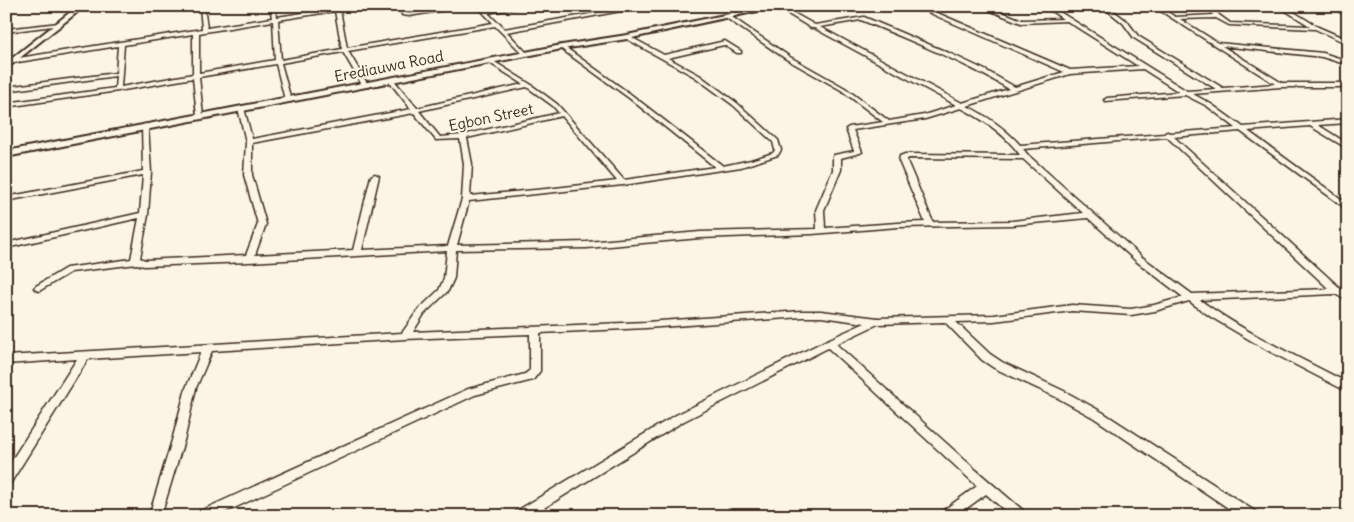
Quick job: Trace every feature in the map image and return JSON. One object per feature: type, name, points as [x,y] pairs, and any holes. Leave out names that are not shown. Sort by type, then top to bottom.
[{"type":"main road","points":[[6,67],[82,6]]},
{"type":"street","points":[[202,6],[205,30]]},
{"type":"street","points":[[272,6],[275,19],[278,61],[288,100]]},
{"type":"street","points":[[10,62],[357,6]]},
{"type":"street","points":[[402,6],[404,14],[408,15],[468,6]]},
{"type":"street","points":[[479,6],[525,54]]},
{"type":"street","points":[[486,12],[525,6]]},
{"type":"street","points":[[503,31],[646,6]]},
{"type":"street","points":[[721,6],[736,15]]},
{"type":"street","points":[[777,6],[964,106],[998,128],[1019,148],[1024,157],[1139,259],[1214,315],[1271,348],[1348,388]]},
{"type":"street","name":"Erediauwa Road","points":[[6,154],[562,47],[627,37],[777,6]]},
{"type":"street","points":[[916,6],[1069,72]]},
{"type":"street","points":[[981,6],[1021,22],[1067,20]]},
{"type":"street","points":[[1046,6],[1187,94],[1209,105],[1348,208]]},
{"type":"street","points":[[1104,6],[1125,22],[1136,37],[1222,90]]},
{"type":"street","points":[[1155,6],[1281,85]]},
{"type":"street","points":[[1209,6],[1217,16],[1227,23],[1316,28]]},
{"type":"street","points":[[1280,6],[1316,28],[1348,42]]},
{"type":"street","points":[[1327,6],[1348,14]]},
{"type":"street","points":[[338,8],[345,50],[365,85]]},
{"type":"street","points":[[727,16],[788,58],[843,89],[887,122]]},
{"type":"street","points":[[1176,18],[1217,16]]},
{"type":"street","points":[[814,26],[862,18],[974,67],[1014,89]]},
{"type":"street","points":[[6,31],[59,24]]},
{"type":"street","points":[[6,104],[118,89],[498,24]]},
{"type":"street","points":[[196,32],[196,76],[200,116]]},
{"type":"street","points":[[466,199],[623,183],[721,168],[763,160],[776,154],[778,150],[776,141],[735,104],[697,76],[627,37]]},
{"type":"street","points":[[118,89],[121,44]]},
{"type":"street","points":[[663,57],[725,44],[739,52]]},
{"type":"street","points":[[1218,44],[1322,56],[1348,62]]},
{"type":"street","points":[[562,47],[631,97],[721,168]]},
{"type":"street","points":[[490,61],[528,85],[564,114],[623,183]]},
{"type":"street","points":[[821,231],[820,210],[836,170],[837,157],[858,152],[849,129],[925,117],[1069,72],[1144,67]]},
{"type":"street","points":[[6,89],[119,74]]},
{"type":"street","name":"Egbon Street","points":[[391,80],[417,110],[438,139],[462,136],[564,114]]},
{"type":"street","points":[[249,142],[417,110],[528,85]]},
{"type":"street","points":[[1107,100],[1281,85],[1348,85]]},
{"type":"street","points":[[241,108],[249,142],[248,176],[262,224],[249,259]]},
{"type":"street","points":[[1019,148],[1167,134],[1348,121]]},
{"type":"street","points":[[1311,124],[1348,148]]},
{"type":"street","points":[[138,261],[136,260],[144,214],[148,172],[145,126]]},
{"type":"street","points":[[1167,134],[1348,298]]},
{"type":"street","points":[[404,336],[421,312],[443,291],[449,278],[452,248],[466,199],[468,164],[462,136]]},
{"type":"street","points":[[930,224],[903,158],[908,156],[1024,157]]},
{"type":"street","points":[[6,199],[148,172]]},
{"type":"street","points":[[357,253],[375,176]]},
{"type":"street","points":[[6,246],[144,214]]},
{"type":"street","points":[[38,288],[69,270],[138,261],[144,263],[452,248],[587,245],[700,235],[821,231],[898,224],[1012,223],[1089,215]]},
{"type":"street","points":[[6,360],[404,336],[535,331],[802,314],[821,314],[878,321],[994,318],[1072,308],[1131,312],[1155,308],[1192,297],[1343,292]]},
{"type":"street","points":[[947,319],[986,357],[998,365],[1060,394],[1098,415],[1251,516]]},
{"type":"street","points":[[520,516],[680,418],[829,343],[878,321]]},
{"type":"street","points":[[203,516],[472,392],[529,377],[535,371],[535,331]]},
{"type":"street","points":[[829,343],[1020,516]]},
{"type":"street","points":[[155,516],[179,437],[191,388],[208,348]]},
{"type":"street","points":[[6,480],[84,356]]},
{"type":"street","points":[[946,516],[986,487]]}]
